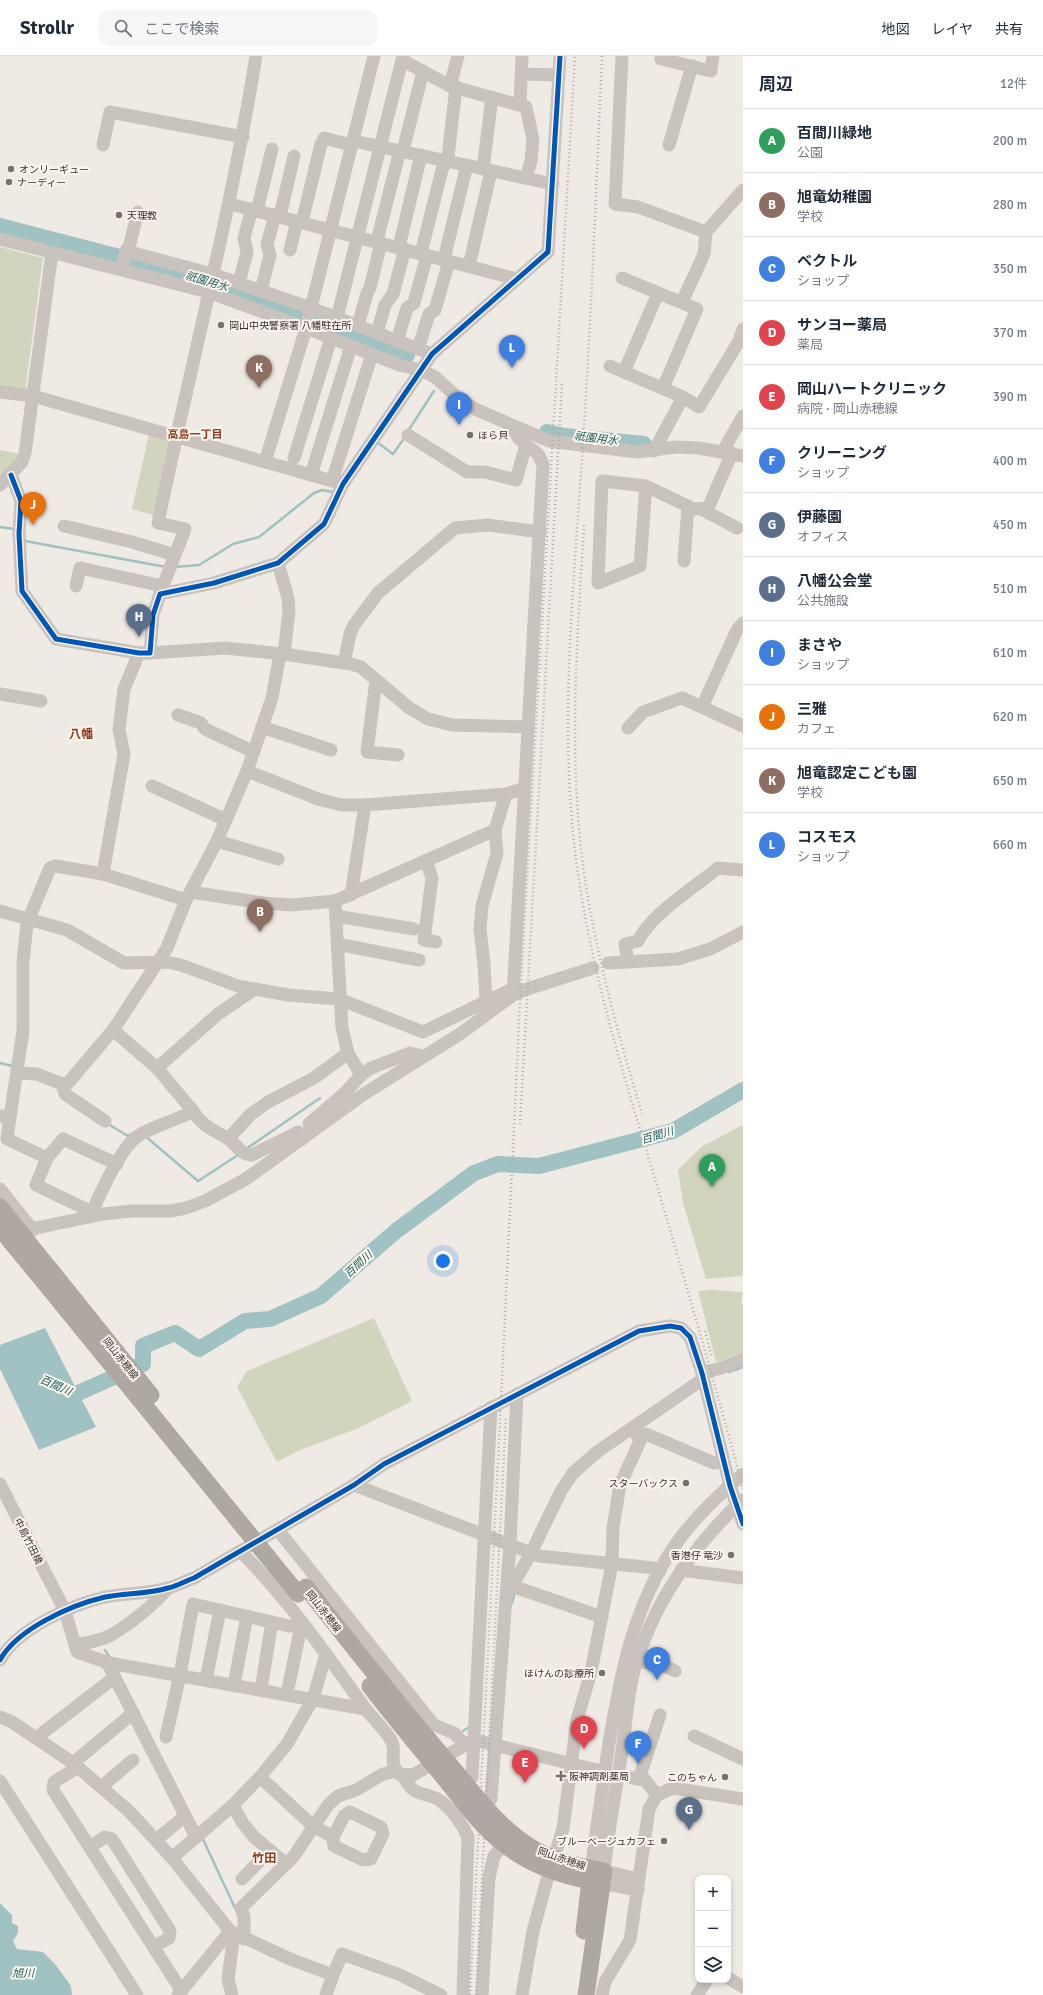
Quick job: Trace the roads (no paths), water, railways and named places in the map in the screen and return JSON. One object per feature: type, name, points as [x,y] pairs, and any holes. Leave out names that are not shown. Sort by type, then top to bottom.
[{"type":"main road","name":"岡山赤穂線","points":[[0,1207],[6,1226],[18,1237],[42,1269],[302,1591],[414,1744],[437,1760],[511,1832],[552,1864]]},
{"type":"main road","name":"岡山赤穂線","points":[[437,1760],[470,1810],[504,1844],[526,1858],[597,1876],[574,1995]]},
{"type":"main road","points":[[586,1995],[597,1876]]},
{"type":"street","points":[[103,874],[124,754],[119,730],[124,689],[145,653],[153,615],[161,590],[185,529],[158,523],[210,282],[230,204],[243,137],[256,56]]},
{"type":"street","points":[[265,462],[309,317],[374,56]]},
{"type":"street","points":[[397,341],[407,308],[414,303],[446,161],[453,87],[458,56]]},
{"type":"street","points":[[520,105],[522,56]]},
{"type":"street","points":[[337,482],[432,354],[548,252],[560,56]]},
{"type":"street","points":[[622,56],[615,204],[638,207],[706,232]]},
{"type":"street","points":[[661,59],[711,71],[713,56]]},
{"type":"street","points":[[337,318],[378,150],[381,147],[402,58],[422,71],[453,87],[526,107],[533,140],[531,161],[526,178]]},
{"type":"street","points":[[669,145],[692,66]]},
{"type":"street","points":[[358,326],[366,293],[370,288],[399,154],[403,152],[422,71]]},
{"type":"street","points":[[521,74],[559,75]]},
{"type":"street","points":[[469,266],[487,170],[492,97]]},
{"type":"street","points":[[103,145],[110,112],[243,137]]},
{"type":"street","points":[[290,250],[323,141],[347,144],[354,141],[553,184]]},
{"type":"street","points":[[239,283],[247,252],[244,238],[255,210],[272,149]]},
{"type":"street","points":[[377,333],[385,305],[393,294],[421,155]]},
{"type":"street","points":[[261,290],[270,255],[267,245],[278,216],[294,156]]},
{"type":"street","points":[[418,349],[429,314],[435,310],[467,165]]},
{"type":"street","points":[[682,302],[704,254],[706,232],[743,190]]},
{"type":"street","points":[[230,204],[332,229],[517,279]]},
{"type":"street","points":[[124,259],[129,247],[138,212]]},
{"type":"street","points":[[0,239],[52,253],[124,259],[210,282],[309,317],[337,318],[432,354]]},
{"type":"street","points":[[0,485],[22,462],[25,453],[52,253]]},
{"type":"street","points":[[124,259],[210,282],[239,283],[261,290],[309,317],[331,338],[400,365],[421,370],[435,376],[471,406],[550,441],[637,452],[676,447],[699,448],[733,454]]},
{"type":"street","points":[[622,278],[682,302],[697,310],[663,388]]},
{"type":"street","points":[[624,372],[658,293]]},
{"type":"street","points":[[610,366],[683,397],[699,407],[739,341],[743,329]]},
{"type":"street","points":[[294,458],[331,338]]},
{"type":"street","points":[[311,475],[351,346]]},
{"type":"street","points":[[76,586],[80,568],[161,590],[214,583],[278,563],[324,524],[372,354]]},
{"type":"street","points":[[0,392],[33,396],[337,482]]},
{"type":"street","points":[[654,451],[683,397]]},
{"type":"street","points":[[646,486],[640,566],[598,582],[602,481],[646,486],[694,509],[708,508],[733,454],[743,416]]},
{"type":"street","points":[[113,1030],[157,1068],[193,1110],[196,1117],[213,1131],[228,1138],[244,1154],[252,1155],[300,1136],[423,1056],[460,1034],[513,992],[543,464],[538,454],[519,439],[511,425]]},
{"type":"street","points":[[408,435],[467,472],[485,472],[516,480],[526,445]]},
{"type":"street","points":[[11,475],[21,501],[19,534],[22,590],[56,639],[145,653],[224,648],[282,654],[344,663],[361,667],[408,707],[428,719],[452,725],[528,727]]},
{"type":"street","points":[[684,561],[688,506]]},
{"type":"street","points":[[701,509],[737,528]]},
{"type":"street","points":[[344,663],[350,634],[354,625],[378,593],[455,528],[488,525],[540,532]]},
{"type":"street","points":[[64,526],[132,542],[172,563]]},
{"type":"street","points":[[17,1073],[37,1074],[62,1084],[68,1083],[113,1030],[167,948],[189,896],[217,841],[247,771],[272,698],[282,654],[289,612],[288,598],[278,563]]},
{"type":"street","points":[[702,707],[737,630],[743,623]]},
{"type":"street","points":[[376,680],[367,752],[398,755]]},
{"type":"street","points":[[0,694],[41,701]]},
{"type":"street","points":[[628,728],[643,712],[682,698],[743,726]]},
{"type":"street","points":[[178,715],[201,723],[205,729],[254,752]]},
{"type":"street","points":[[262,727],[331,750]]},
{"type":"street","points":[[247,771],[318,799],[342,805],[365,805],[506,794],[525,788]]},
{"type":"street","points":[[152,786],[226,820]]},
{"type":"street","points":[[486,1000],[480,929],[482,906],[497,853],[495,830],[506,794]]},
{"type":"street","points":[[351,895],[365,805]]},
{"type":"street","points":[[47,1158],[7,1139],[5,1116],[17,1073],[23,1031],[23,962],[29,920],[50,868],[55,866],[103,874],[189,896],[292,905],[335,902],[495,830]]},
{"type":"street","points":[[217,841],[278,859]]},
{"type":"street","points":[[426,862],[432,878],[424,940],[436,942]]},
{"type":"street","points":[[628,962],[625,944],[638,941],[642,933],[659,915],[718,868],[743,870]]},
{"type":"street","points":[[335,902],[339,1000],[342,1028],[348,1053],[361,1075]]},
{"type":"street","points":[[0,911],[67,930],[124,963],[159,961],[181,965],[238,986],[288,996],[339,1000],[423,1032],[486,1000],[524,990],[593,968]]},
{"type":"street","points":[[336,916],[414,929]]},
{"type":"street","points":[[608,963],[660,961],[693,956],[743,932]]},
{"type":"street","points":[[337,944],[419,960]]},
{"type":"street","points":[[157,1068],[218,1014],[256,989]]},
{"type":"street","points":[[228,1138],[251,1114],[268,1102],[314,1078],[348,1053]]},
{"type":"street","points":[[0,1189],[18,1237],[91,1215],[131,1211],[170,1211],[186,1208],[205,1201],[246,1179],[300,1136],[346,1092],[361,1075],[371,1068],[410,1053],[423,1056]]},
{"type":"street","points":[[62,1084],[65,1094],[105,1121]]},
{"type":"street","points":[[91,1215],[122,1154],[137,1137],[193,1110]]},
{"type":"street","points":[[91,1215],[36,1185],[47,1158],[63,1139],[117,1164]]},
{"type":"street","points":[[0,1660],[20,1637],[44,1621],[65,1611],[104,1598],[168,1588],[194,1578],[354,1485],[384,1464],[639,1331],[656,1327],[670,1326],[681,1328],[690,1337],[703,1376],[730,1486],[740,1502],[743,1524]]},
{"type":"street","points":[[513,1586],[534,1553],[561,1491],[573,1473],[597,1452],[635,1431],[703,1376],[743,1360]]},
{"type":"street","points":[[491,1799],[495,1745],[513,1586],[510,1544],[517,1394]]},
{"type":"street","points":[[472,1777],[470,1743],[485,1535],[491,1407]]},
{"type":"street","points":[[635,1431],[646,1434],[714,1463],[724,1462]]},
{"type":"street","points":[[522,1995],[533,1931],[563,1829],[577,1720],[591,1672],[612,1564],[613,1528],[620,1485],[640,1441],[635,1431]]},
{"type":"street","points":[[597,1876],[605,1772],[623,1665],[648,1594],[668,1556],[683,1535],[743,1474]]},
{"type":"street","name":"中島竹田橋","points":[[0,1484],[65,1611],[75,1645]]},
{"type":"street","points":[[354,1485],[534,1553],[612,1564],[654,1568],[660,1571]]},
{"type":"street","points":[[597,1876],[628,1703],[637,1661],[650,1624],[663,1598],[696,1548],[740,1502]]},
{"type":"street","points":[[278,1530],[434,1725],[454,1733],[470,1743],[495,1745],[605,1772]]},
{"type":"street","points":[[240,1551],[266,1578],[326,1654],[365,1709],[392,1741],[394,1749],[392,1763],[407,1784],[418,1793],[441,1802],[464,1827],[468,1837],[463,1995]]},
{"type":"street","points":[[681,1570],[743,1578]]},
{"type":"street","points":[[513,1586],[602,1617]]},
{"type":"street","points":[[168,1588],[158,1600],[110,1635],[92,1642],[75,1645],[77,1652],[111,1663],[313,1698],[365,1709]]},
{"type":"street","points":[[166,1737],[180,1675],[193,1604],[289,1626],[303,1626]]},
{"type":"street","points":[[206,1680],[220,1610]]},
{"type":"street","points":[[234,1685],[247,1616]]},
{"type":"street","points":[[260,1689],[272,1622]]},
{"type":"street","points":[[288,1694],[299,1636],[303,1626]]},
{"type":"street","points":[[172,1858],[233,1805],[260,1777],[287,1744],[313,1698],[326,1654]]},
{"type":"street","points":[[637,1661],[667,1667],[675,1671]]},
{"type":"street","points":[[111,1663],[115,1677],[184,1816],[198,1835]]},
{"type":"street","points":[[36,1738],[115,1677]]},
{"type":"street","points":[[133,1713],[54,1782],[53,1790],[154,1947],[180,1993],[237,1935]]},
{"type":"street","points":[[657,1795],[645,1780],[636,1779],[660,1715]]},
{"type":"street","points":[[0,1717],[12,1722],[75,1765],[130,1812],[172,1858],[237,1935],[333,1975]]},
{"type":"street","points":[[694,1736],[743,1759]]},
{"type":"street","points":[[232,1995],[228,1979],[242,1911],[300,1849],[328,1805],[338,1796],[356,1790],[383,1774],[399,1773],[413,1775],[437,1760],[470,1743]]},
{"type":"street","points":[[101,1787],[133,1760]]},
{"type":"street","points":[[260,1777],[315,1827],[333,1837]]},
{"type":"street","points":[[0,1780],[137,1995]]},
{"type":"street","points":[[602,1995],[604,1982],[630,1940],[649,1809],[657,1795],[673,1788],[742,1794]]},
{"type":"street","points":[[233,1805],[242,1822],[286,1864]]},
{"type":"street","points":[[156,1840],[184,1816]]},
{"type":"street","points":[[90,1847],[105,1837],[112,1839],[170,1931],[169,1938],[154,1947]]},
{"type":"street","points":[[482,1995],[489,1878],[494,1856],[504,1844]]},
{"type":"street","points":[[242,1879],[270,1850]]},
{"type":"street","points":[[597,1876],[638,1884]]},
{"type":"street","points":[[326,1995],[342,1954],[398,1974],[441,1995]]},
{"type":"street","points":[[731,1980],[743,1987]]},
{"type":"street","points":[[697,1995],[705,1983]]},
{"type":"water","points":[[45,1328],[96,1427],[39,1450],[0,1369],[0,1345]]},
{"type":"water","name":"旭川","points":[[0,1903],[12,1915],[12,1923],[18,1926],[18,1933],[13,1941],[17,1949],[43,1952],[55,1964],[71,1986],[72,1995],[0,1995]]},
{"type":"waterway","name":"祇園用水","points":[[0,226],[216,282],[315,318],[407,355]]},
{"type":"waterway","points":[[408,431],[434,391]]},
{"type":"waterway","name":"祇園用水","points":[[547,432],[565,436],[644,444]]},
{"type":"waterway","points":[[378,443],[393,454],[405,437]]},
{"type":"waterway","points":[[175,567],[199,565],[233,544],[259,537],[314,493],[322,490],[333,492]]},
{"type":"waterway","points":[[0,527],[14,529]]},
{"type":"waterway","points":[[25,541],[166,567]]},
{"type":"waterway","points":[[0,1063],[12,1066]]},
{"type":"waterway","name":"百間川","points":[[57,1387],[76,1394],[143,1364],[143,1346],[175,1333],[199,1349],[245,1321],[270,1319],[321,1296],[396,1231],[474,1173],[498,1164],[539,1166],[673,1131],[743,1090]]},
{"type":"waterway","points":[[246,1149],[320,1098]]},
{"type":"waterway","points":[[108,1124],[128,1136],[131,1134]]},
{"type":"waterway","points":[[145,1136],[198,1181],[238,1155]]},
{"type":"waterway","points":[[729,1372],[743,1367]]},
{"type":"waterway","points":[[512,1603],[515,1591]]},
{"type":"waterway","points":[[105,1650],[110,1658]]},
{"type":"waterway","points":[[463,1731],[469,1727]]},
{"type":"waterway","points":[[202,1837],[235,1908]]},
{"type":"railway","points":[[470,1995],[520,1001],[575,56]]},
{"type":"railway","points":[[602,56],[588,358],[569,666],[568,718],[572,822],[584,912],[600,987],[699,1330],[743,1489]]},
{"type":"railway","points":[[520,1124],[562,383]]},
{"type":"railway","points":[[584,525],[575,699],[576,786],[579,830],[589,904],[601,964],[624,1054],[642,1114]]},
{"type":"railway","points":[[705,1331],[712,1358]]},
{"type":"railway","points":[[476,1995],[506,1416]]},
{"type":"place","name":"オンリーギュー","points":[[11,169]]},
{"type":"place","name":"ナーディー","points":[[9,182]]},
{"type":"place","name":"天理教","points":[[119,215]]},
{"type":"place","name":"岡山中央警察署 八幡駐在所","points":[[221,325]]},
{"type":"place","name":"コスモス","points":[[512,368]]},
{"type":"place","name":"旭竜認定こども園","points":[[259,388]]},
{"type":"place","name":"まさや","points":[[459,425]]},
{"type":"place","name":"ほら貝","points":[[470,435]]},
{"type":"place","name":"三雅","points":[[33,525]]},
{"type":"place","name":"八幡公会堂","points":[[139,637]]},
{"type":"place","name":"旭竜幼稚園","points":[[260,932]]},
{"type":"place","name":"百間川緑地","points":[[712,1187]]},
{"type":"place","name":"スターバックス","points":[[686,1483]]},
{"type":"place","name":"香港仔 竜沙","points":[[731,1555]]},
{"type":"place","name":"ほけんの診療所","points":[[602,1673]]},
{"type":"place","name":"ベクトル","points":[[657,1680]]},
{"type":"place","name":"サンヨー薬局","points":[[584,1749]]},
{"type":"place","name":"クリーニング","points":[[638,1764]]},
{"type":"place","name":"阪神調剤薬局","points":[[561,1776]]},
{"type":"place","name":"このちゃん","points":[[725,1777]]},
{"type":"place","name":"岡山ハートクリニック","points":[[525,1783]]},
{"type":"place","name":"伊藤園","points":[[689,1830]]},
{"type":"place","name":"ブルーベージュカフェ","points":[[664,1841]]},
{"type":"district","name":"高島一丁目","points":[[195,434]]},
{"type":"district","name":"八幡","points":[[81,734]]},
{"type":"district","name":"竹田","points":[[264,1858]]}]
